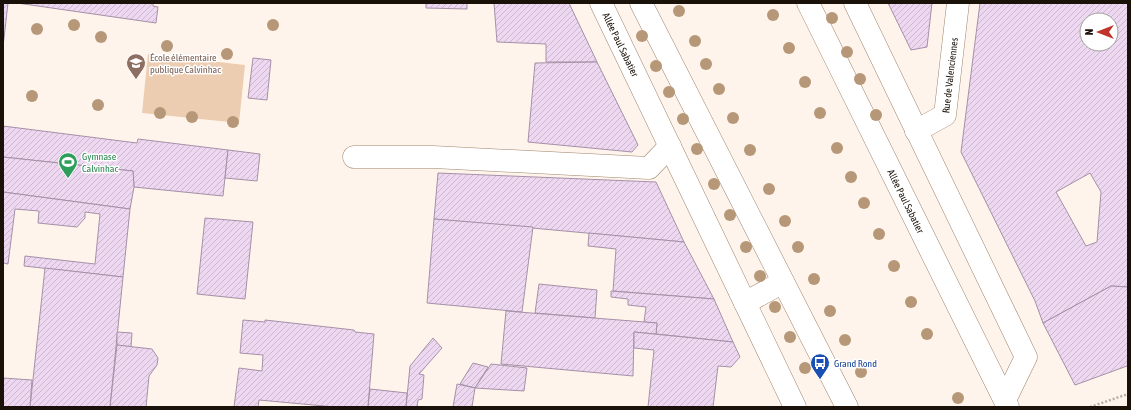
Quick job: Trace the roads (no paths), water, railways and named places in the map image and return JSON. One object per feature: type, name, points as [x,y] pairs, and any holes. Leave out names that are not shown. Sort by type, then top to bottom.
[{"type":"street","name":"Allée Paul Sabatier","points":[[601,3],[795,407]]},
{"type":"street","points":[[641,3],[847,407]]},
{"type":"street","name":"Allée Paul Sabatier","points":[[808,3],[1006,403]]},
{"type":"street","name":"Allée Paul Sabatier","points":[[855,3],[1026,357],[1006,403]]},
{"type":"street","name":"Rue de Valenciennes","points":[[916,131],[945,115],[958,3]]},
{"type":"street","points":[[354,157],[433,158],[649,168],[670,146]]},
{"type":"street","points":[[745,303],[783,282]]},
{"type":"place","name":"École élémentaire publique Calvinhac","points":[[136,80]]},
{"type":"place","name":"Gymnase Calvinhac","points":[[68,179]]},
{"type":"place","name":"Grand Rond","points":[[820,380]]}]
